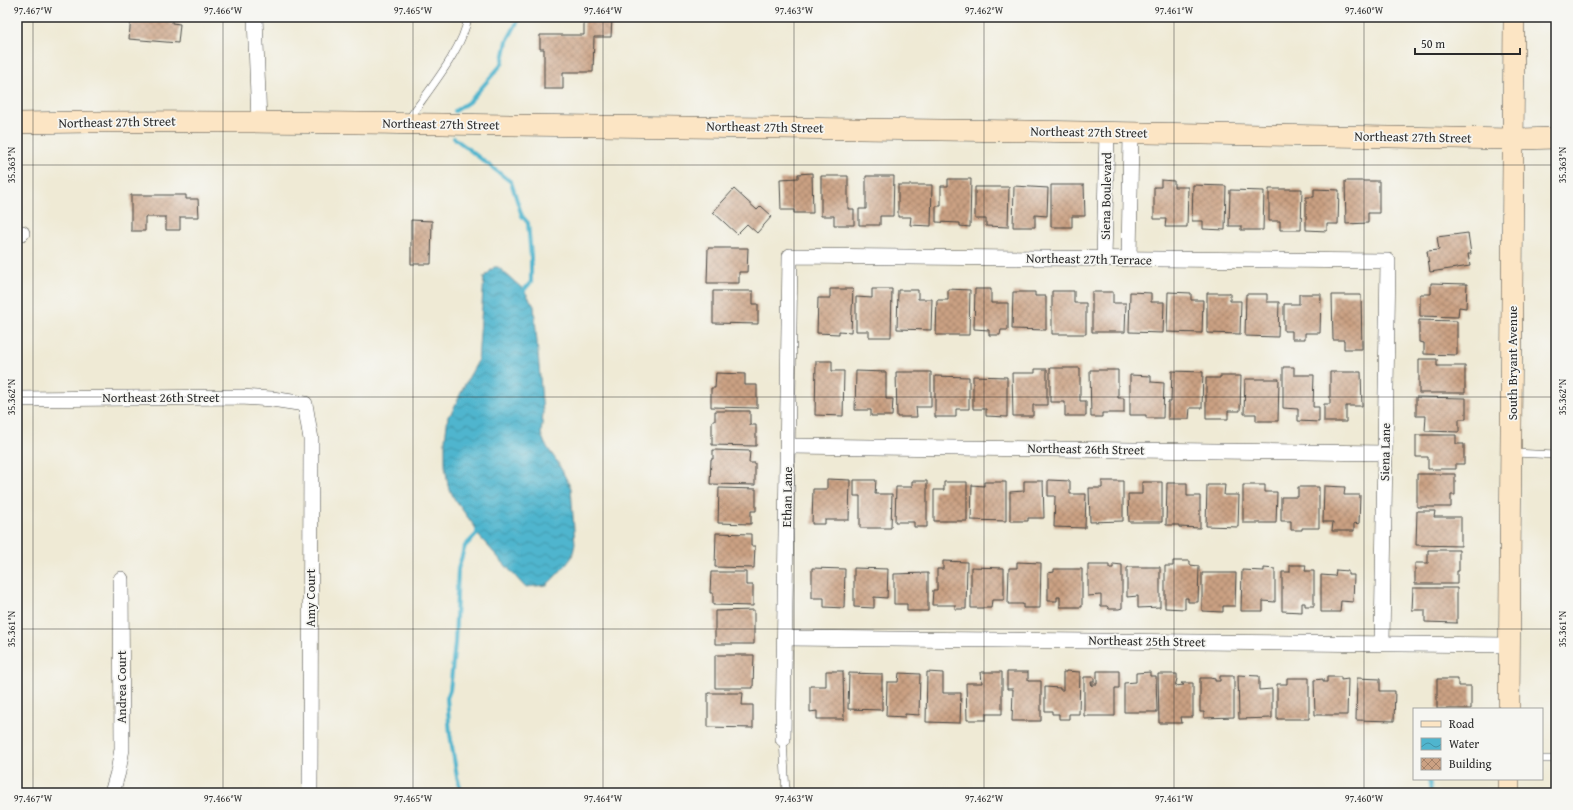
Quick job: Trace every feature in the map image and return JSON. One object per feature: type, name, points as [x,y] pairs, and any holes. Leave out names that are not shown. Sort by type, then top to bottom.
[{"type":"street","points":[[255,17],[259,122]]},
{"type":"street","name":"South Bryant Avenue","points":[[1509,708],[1514,17]]},
{"type":"street","name":"Northeast 27th Street","points":[[17,123],[125,121],[259,122],[1131,132],[1514,139],[1556,138]]},
{"type":"street","name":"Siena Boulevard","points":[[1104,259],[1107,132]]},
{"type":"street","name":"Siena Boulevard","points":[[1129,259],[1131,132]]},
{"type":"street","name":"Northeast 27th Terrace","points":[[790,256],[1388,261]]},
{"type":"street","name":"Ethan Lane","points":[[783,739],[790,256]]},
{"type":"street","name":"Siena Lane","points":[[1382,643],[1388,261]]},
{"type":"street","name":"Northeast 26th Street","points":[[17,399],[241,398],[272,399],[305,404]]},
{"type":"street","name":"Amy Court","points":[[305,404],[311,440],[310,793]]},
{"type":"street","name":"Northeast 26th Street","points":[[788,446],[1385,453]]},
{"type":"street","name":"Andrea Court","points":[[112,793],[122,749],[121,579]]},
{"type":"street","name":"Northeast 25th Street","points":[[785,638],[1510,644]]},
{"type":"street","points":[[1509,780],[1509,793]]},
{"type":"lane","points":[[405,124],[450,60],[467,24],[468,17]]},
{"type":"lane","points":[[1511,453],[1556,455]]},
{"type":"lane","points":[[783,739],[786,793]]},
{"type":"lane","points":[[1543,759],[1556,759]]},
{"type":"water","points":[[494,267],[498,267],[524,290],[534,306],[543,413],[541,434],[545,444],[558,463],[571,488],[575,544],[572,557],[547,585],[525,587],[477,534],[475,527],[455,500],[448,486],[445,465],[445,440],[448,416],[452,412],[478,361],[484,277]]},
{"type":"building","points":[[131,17],[172,17],[172,23],[180,24],[178,43],[129,39]]},
{"type":"building","points":[[592,17],[612,17],[611,37],[594,37],[593,72],[563,72],[563,89],[544,89],[544,49],[540,49],[540,35],[584,35],[584,19],[592,19]]},
{"type":"building","points":[[812,173],[813,213],[794,213],[794,210],[781,210],[780,179],[798,178],[798,174]]},
{"type":"building","points":[[821,176],[848,176],[848,209],[854,209],[854,225],[834,225],[834,216],[821,216]]},
{"type":"building","points":[[866,176],[894,176],[893,216],[880,216],[880,225],[859,225],[859,209],[866,209]]},
{"type":"building","points":[[948,179],[971,179],[970,227],[960,226],[960,223],[936,222],[936,206],[941,206],[941,186],[948,186]]},
{"type":"building","points":[[1161,180],[1174,181],[1174,187],[1188,187],[1187,227],[1165,227],[1166,219],[1154,219],[1154,187],[1161,187]]},
{"type":"building","points":[[1345,181],[1379,181],[1379,213],[1368,213],[1368,223],[1346,224]]},
{"type":"building","points":[[898,185],[932,185],[931,226],[910,225],[911,217],[898,217]]},
{"type":"building","points":[[1051,185],[1084,185],[1085,216],[1072,216],[1072,227],[1051,227]]},
{"type":"building","points":[[1193,185],[1226,186],[1225,230],[1203,229],[1203,221],[1192,221]]},
{"type":"building","points":[[1014,186],[1048,188],[1047,216],[1035,215],[1035,227],[1013,227]]},
{"type":"building","points":[[975,187],[1009,187],[1008,227],[986,226],[986,219],[975,219]]},
{"type":"building","points":[[734,189],[757,210],[761,206],[772,216],[757,233],[747,224],[737,234],[713,212]]},
{"type":"building","points":[[1269,189],[1302,189],[1301,230],[1280,230],[1280,221],[1269,221]]},
{"type":"building","points":[[1314,189],[1339,190],[1338,224],[1327,224],[1327,231],[1306,230],[1306,197],[1314,197]]},
{"type":"building","points":[[1230,190],[1264,191],[1263,230],[1241,230],[1241,226],[1229,226]]},
{"type":"building","points":[[131,195],[186,195],[186,199],[198,199],[199,217],[180,217],[180,230],[166,230],[166,217],[145,217],[145,231],[131,231]]},
{"type":"building","points":[[411,220],[432,221],[431,264],[411,264]]},
{"type":"building","points":[[1468,233],[1471,254],[1468,254],[1470,266],[1430,272],[1427,251],[1439,250],[1437,237]]},
{"type":"building","points":[[708,248],[748,248],[747,272],[739,272],[739,283],[707,283]]},
{"type":"building","points":[[1431,283],[1467,284],[1466,308],[1459,307],[1458,317],[1420,316],[1420,294],[1431,294]]},
{"type":"building","points":[[830,289],[853,289],[851,332],[839,331],[839,334],[817,333],[818,298],[830,298]]},
{"type":"building","points":[[872,289],[892,289],[891,337],[869,337],[869,331],[856,331],[856,297],[872,298]]},
{"type":"building","points":[[948,289],[970,290],[969,335],[936,335],[937,300],[948,300]]},
{"type":"building","points":[[975,289],[991,289],[991,303],[1008,303],[1008,330],[1001,330],[1000,335],[989,335],[989,330],[974,329]]},
{"type":"building","points":[[898,290],[918,290],[918,299],[932,299],[931,330],[897,329]]},
{"type":"building","points":[[713,291],[753,291],[753,304],[758,304],[758,324],[713,323]]},
{"type":"building","points":[[1052,291],[1074,291],[1074,303],[1086,303],[1086,334],[1052,334]]},
{"type":"building","points":[[1013,292],[1035,292],[1035,296],[1046,296],[1046,330],[1012,329]]},
{"type":"building","points":[[1092,292],[1113,292],[1113,303],[1126,303],[1125,332],[1092,332]]},
{"type":"building","points":[[1130,292],[1151,293],[1151,302],[1164,302],[1163,333],[1129,332]]},
{"type":"building","points":[[1168,292],[1191,293],[1191,300],[1203,300],[1202,333],[1167,332]]},
{"type":"building","points":[[1207,293],[1230,293],[1230,301],[1241,301],[1240,334],[1207,333]]},
{"type":"building","points":[[1246,294],[1267,294],[1267,302],[1279,302],[1278,337],[1245,336]]},
{"type":"building","points":[[1299,294],[1321,294],[1320,333],[1305,333],[1305,339],[1292,339],[1292,331],[1284,331],[1284,304],[1299,304]]},
{"type":"building","points":[[1332,295],[1361,295],[1362,349],[1344,349],[1344,340],[1333,340]]},
{"type":"building","points":[[1419,320],[1457,321],[1457,355],[1424,354],[1424,343],[1419,342]]},
{"type":"building","points":[[1419,359],[1437,359],[1437,366],[1465,366],[1465,393],[1419,393]]},
{"type":"building","points":[[816,361],[832,361],[832,371],[844,371],[843,416],[815,415]]},
{"type":"building","points":[[1283,367],[1294,367],[1294,375],[1314,375],[1313,407],[1319,407],[1319,422],[1298,421],[1298,409],[1283,408]]},
{"type":"building","points":[[1050,368],[1080,368],[1080,401],[1086,401],[1086,416],[1065,416],[1065,402],[1050,402]]},
{"type":"building","points":[[1035,369],[1047,369],[1047,405],[1033,405],[1033,416],[1013,416],[1012,373],[1035,373]]},
{"type":"building","points":[[1090,370],[1118,370],[1118,398],[1124,398],[1124,413],[1102,413],[1102,417],[1091,417]]},
{"type":"building","points":[[856,371],[886,372],[886,399],[893,399],[892,416],[871,416],[871,410],[855,410]]},
{"type":"building","points":[[1172,371],[1203,372],[1202,408],[1190,408],[1189,419],[1168,419],[1168,402],[1171,402]]},
{"type":"building","points":[[896,372],[931,372],[931,407],[916,407],[917,417],[897,417]]},
{"type":"building","points":[[1330,372],[1361,372],[1362,406],[1346,406],[1346,422],[1324,422],[1324,404],[1330,404]]},
{"type":"building","points":[[716,373],[745,374],[745,385],[757,385],[757,408],[711,407],[711,388],[715,388]]},
{"type":"building","points":[[1130,375],[1151,376],[1151,382],[1164,383],[1163,418],[1146,418],[1146,415],[1130,415]]},
{"type":"building","points":[[935,376],[969,377],[969,409],[956,409],[956,417],[935,417]]},
{"type":"building","points":[[973,376],[1007,377],[1007,417],[986,416],[986,409],[973,409]]},
{"type":"building","points":[[1220,376],[1241,376],[1240,411],[1228,411],[1228,419],[1206,419],[1206,378],[1220,378]]},
{"type":"building","points":[[1245,379],[1279,379],[1278,421],[1256,421],[1256,414],[1244,414]]},
{"type":"building","points":[[1416,397],[1466,398],[1466,419],[1459,419],[1459,432],[1425,431],[1426,416],[1416,416]]},
{"type":"building","points":[[715,411],[750,411],[750,425],[756,425],[756,446],[712,445],[712,421],[715,421]]},
{"type":"building","points":[[1416,435],[1456,435],[1456,444],[1464,444],[1464,464],[1456,464],[1456,469],[1428,469],[1428,457],[1416,457]]},
{"type":"building","points":[[713,450],[750,451],[749,463],[755,463],[755,485],[710,484],[711,459],[713,459]]},
{"type":"building","points":[[1417,474],[1455,474],[1455,495],[1451,495],[1451,507],[1417,507]]},
{"type":"building","points":[[827,479],[850,480],[849,520],[825,520],[825,524],[812,524],[813,489],[827,489]]},
{"type":"building","points":[[854,480],[876,480],[875,494],[892,494],[891,528],[860,528],[860,496],[854,496]]},
{"type":"building","points":[[1048,480],[1070,481],[1070,494],[1086,494],[1085,528],[1054,527],[1055,496],[1048,496]]},
{"type":"building","points":[[912,481],[927,481],[927,527],[914,527],[914,522],[895,522],[896,487],[912,487]]},
{"type":"building","points":[[1024,481],[1043,481],[1044,518],[1028,518],[1028,521],[1010,521],[1010,492],[1024,491]]},
{"type":"building","points":[[1102,481],[1123,481],[1123,521],[1090,522],[1089,488],[1102,488]]},
{"type":"building","points":[[944,482],[967,482],[967,521],[934,521],[934,490],[944,490]]},
{"type":"building","points":[[984,482],[1006,482],[1006,521],[971,520],[972,485],[984,486]]},
{"type":"building","points":[[1142,482],[1162,482],[1162,522],[1129,522],[1128,494],[1142,494]]},
{"type":"building","points":[[1167,483],[1187,483],[1187,496],[1200,496],[1200,528],[1166,525]]},
{"type":"building","points":[[1207,485],[1225,485],[1224,495],[1239,495],[1238,527],[1206,526]]},
{"type":"building","points":[[1243,485],[1265,485],[1265,492],[1277,492],[1276,523],[1243,523]]},
{"type":"building","points":[[1324,486],[1345,487],[1344,495],[1360,495],[1359,524],[1354,523],[1354,531],[1332,531],[1333,522],[1323,522]]},
{"type":"building","points":[[1298,487],[1319,487],[1319,528],[1302,528],[1302,530],[1291,530],[1291,521],[1281,521],[1281,497],[1298,497]]},
{"type":"building","points":[[719,488],[756,489],[756,511],[751,511],[751,524],[718,523]]},
{"type":"building","points":[[1417,511],[1435,511],[1434,517],[1461,517],[1461,546],[1416,545]]},
{"type":"building","points":[[716,533],[751,534],[751,546],[755,546],[754,568],[715,567]]},
{"type":"building","points":[[1428,550],[1459,550],[1459,571],[1457,571],[1457,584],[1415,584],[1415,563],[1428,563]]},
{"type":"building","points":[[943,561],[967,562],[966,609],[955,609],[955,605],[932,605],[933,590],[937,590],[937,569],[943,569]]},
{"type":"building","points":[[1173,561],[1190,561],[1190,565],[1199,566],[1198,602],[1188,602],[1188,598],[1185,598],[1185,609],[1165,608],[1165,566],[1173,566]]},
{"type":"building","points":[[1017,562],[1041,563],[1040,608],[1023,608],[1023,604],[1008,604],[1009,568],[1017,568]]},
{"type":"building","points":[[1113,564],[1122,565],[1122,608],[1119,609],[1109,609],[1107,606],[1101,606],[1101,595],[1088,596],[1088,565],[1109,565],[1109,568],[1113,568]]},
{"type":"building","points":[[1290,565],[1306,565],[1305,571],[1314,571],[1314,606],[1305,606],[1305,603],[1302,603],[1302,612],[1282,611],[1282,572],[1290,572]]},
{"type":"building","points":[[971,567],[1004,568],[1004,600],[992,600],[991,608],[971,608]]},
{"type":"building","points":[[1160,567],[1160,607],[1138,608],[1138,596],[1127,597],[1127,568]]},
{"type":"building","points":[[812,568],[845,569],[844,608],[824,607],[824,598],[812,598]]},
{"type":"building","points":[[854,568],[888,569],[887,598],[874,597],[874,608],[854,607]]},
{"type":"building","points":[[1264,568],[1275,569],[1275,602],[1263,601],[1263,611],[1241,611],[1242,570],[1264,571]]},
{"type":"building","points":[[1054,569],[1082,569],[1082,607],[1060,607],[1060,597],[1057,597],[1057,601],[1048,601],[1048,573],[1054,572]]},
{"type":"building","points":[[1336,570],[1348,571],[1348,575],[1354,575],[1353,602],[1341,601],[1340,612],[1321,612],[1321,575],[1335,576]]},
{"type":"building","points":[[711,572],[746,572],[746,585],[753,585],[753,606],[713,605],[713,593],[710,593]]},
{"type":"building","points":[[928,573],[928,611],[907,611],[907,604],[894,604],[894,574]]},
{"type":"building","points":[[1202,573],[1236,573],[1235,606],[1223,606],[1223,612],[1202,611]]},
{"type":"building","points":[[1413,588],[1457,588],[1457,623],[1425,622],[1425,610],[1412,610]]},
{"type":"building","points":[[754,610],[754,644],[715,644],[715,611]]},
{"type":"building","points":[[715,655],[754,655],[753,688],[715,688]]},
{"type":"building","points":[[826,671],[843,671],[844,719],[817,719],[817,711],[810,712],[810,686],[826,686]]},
{"type":"building","points":[[1097,671],[1119,671],[1119,688],[1115,688],[1115,716],[1084,716],[1084,677],[1094,677],[1094,682],[1091,682],[1092,686],[1092,684],[1097,684]]},
{"type":"building","points":[[927,672],[943,673],[943,693],[961,693],[960,723],[926,722]]},
{"type":"building","points":[[981,672],[1002,672],[1002,714],[986,714],[986,720],[967,720],[966,683],[982,683]]},
{"type":"building","points":[[1007,672],[1028,672],[1028,681],[1041,681],[1041,721],[1012,721],[1013,689],[1007,689]]},
{"type":"building","points":[[1063,672],[1080,672],[1079,714],[1069,714],[1069,719],[1059,719],[1059,714],[1052,714],[1052,711],[1045,711],[1045,687],[1060,688],[1060,690],[1063,690]]},
{"type":"building","points":[[1150,672],[1150,676],[1156,676],[1157,712],[1124,712],[1124,683],[1136,682],[1136,673]]},
{"type":"building","points":[[849,673],[882,674],[882,710],[848,709]]},
{"type":"building","points":[[899,673],[920,674],[919,715],[905,714],[905,717],[886,716],[887,682],[898,682]]},
{"type":"building","points":[[1158,674],[1177,674],[1175,686],[1184,685],[1181,683],[1193,683],[1193,717],[1181,717],[1182,723],[1159,723]]},
{"type":"building","points":[[1238,675],[1259,676],[1259,690],[1272,689],[1272,718],[1239,719]]},
{"type":"building","points":[[1220,676],[1234,676],[1234,717],[1204,718],[1204,712],[1200,712],[1200,678],[1210,678],[1215,679],[1215,681],[1220,681]]},
{"type":"building","points":[[1327,677],[1341,677],[1341,680],[1348,679],[1347,715],[1315,715],[1314,680],[1323,679],[1323,682],[1327,682]]},
{"type":"building","points":[[1287,678],[1309,678],[1309,719],[1277,719],[1277,684],[1287,684]]},
{"type":"building","points":[[1357,678],[1380,679],[1380,691],[1395,691],[1394,721],[1356,720]]},
{"type":"building","points":[[1437,679],[1458,679],[1458,686],[1471,686],[1471,708],[1437,708]]},
{"type":"building","points":[[708,693],[743,693],[742,705],[753,705],[753,728],[708,727]]},
{"type":"waterway","points":[[455,111],[470,101],[502,64],[507,41],[520,17]]},
{"type":"waterway","points":[[454,138],[511,182],[522,216],[528,223],[531,257],[531,282],[524,290],[523,295]]},
{"type":"waterway","points":[[462,793],[457,777],[450,734],[447,698],[450,690],[455,643],[458,569],[465,546],[477,534],[477,529]]},
{"type":"waterway","points":[[1429,780],[1431,793]]}]
